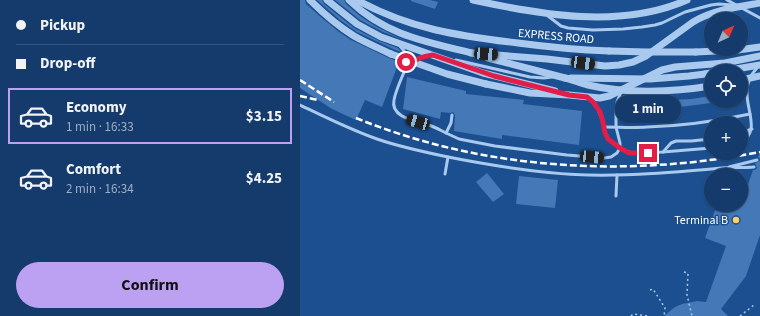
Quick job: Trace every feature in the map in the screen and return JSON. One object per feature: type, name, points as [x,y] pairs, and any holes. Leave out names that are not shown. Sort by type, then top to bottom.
[{"type":"street","points":[[310,0],[320,10],[355,37],[391,54],[443,72],[486,84],[530,93],[594,98],[604,97],[624,89],[652,74],[666,69],[725,63],[759,57]]},
{"type":"street","points":[[328,0],[345,15],[375,34],[488,74],[569,95]]},
{"type":"street","points":[[349,0],[364,14],[376,22],[397,32],[439,46],[595,86],[643,91],[675,90],[704,87]]},
{"type":"street","name":"EXPRESS ROAD","points":[[357,0],[382,13],[418,26],[452,34],[497,41],[562,48],[641,52],[696,52],[758,48]]},
{"type":"street","points":[[474,0],[514,9],[543,13],[588,16],[624,16],[653,12],[687,0]]},
{"type":"street","points":[[471,53],[547,58],[605,66],[619,66],[646,56],[701,17],[738,6],[760,3]]},
{"type":"street","points":[[748,67],[760,65]]},
{"type":"street","points":[[561,77],[656,79],[704,74]]},
{"type":"street","points":[[748,79],[760,76]]},
{"type":"lane","points":[[727,0],[760,18]]},
{"type":"lane","points":[[543,13],[558,24],[568,28],[613,30],[655,25],[685,12],[711,5],[719,4],[738,6]]},
{"type":"lane","points":[[396,42],[402,48],[405,55],[406,67],[394,99],[395,109],[406,118],[431,126],[459,140],[535,151],[604,158],[614,156],[620,148],[616,127],[616,106],[620,94],[624,89]]},
{"type":"lane","points":[[406,67],[416,60],[428,55],[433,55],[535,78],[561,77]]},
{"type":"lane","points":[[748,85],[754,71],[760,65]]},
{"type":"lane","points":[[587,97],[594,103],[600,112],[608,139],[625,152],[663,152],[704,149]]},
{"type":"lane","points":[[300,104],[378,140],[448,157],[496,166],[574,174],[617,175],[704,170]]},
{"type":"lane","points":[[748,104],[752,129],[750,136],[748,137]]},
{"type":"lane","points":[[604,127],[673,126],[750,114]]},
{"type":"lane","points":[[446,134],[452,115]]},
{"type":"lane","points":[[748,130],[752,129]]},
{"type":"lane","points":[[663,152],[671,143],[676,141],[704,140]]},
{"type":"lane","points":[[445,174],[448,157]]},
{"type":"lane","points":[[723,168],[757,160]]},
{"type":"lane","points":[[723,168],[754,167]]},
{"type":"lane","points":[[616,196],[617,175]]},
{"type":"path","points":[[684,272],[688,273],[687,295],[692,316]]},
{"type":"path","points":[[650,290],[653,289],[664,308],[664,316]]},
{"type":"path","points":[[740,316],[754,304]]},
{"type":"path","points":[[631,316],[633,314],[648,316]]},
{"type":"building","points":[[300,0],[305,0],[306,4],[322,18],[351,40],[399,62],[382,107],[365,100],[356,120],[332,109],[300,88]]},
{"type":"building","points":[[317,0],[322,0],[324,4],[354,28],[379,41],[398,48],[401,52],[357,32],[340,20]]},
{"type":"building","points":[[335,0],[344,0],[346,4],[360,16],[375,26],[407,41],[383,32],[360,20]]},
{"type":"building","points":[[411,0],[430,0],[438,2],[435,9]]},
{"type":"building","points":[[407,77],[466,91],[466,94],[524,100],[523,104],[582,111],[579,145],[502,135],[502,139],[454,131],[455,115],[453,112],[441,112],[440,119],[403,109]]},
{"type":"building","points":[[704,97],[704,104],[665,109],[635,109],[634,102]]},
{"type":"building","name":"Terminal B","points":[[760,161],[760,235],[746,276],[721,309],[728,316],[664,316],[675,307],[682,304],[697,301],[706,302],[726,246],[705,238],[714,212],[748,212],[748,185],[753,170],[757,168],[755,163]]},
{"type":"building","points":[[487,173],[504,194],[493,202],[476,182]]},
{"type":"building","points":[[519,176],[558,180],[555,208],[516,204]]},
{"type":"railway","points":[[300,80],[334,102]]},
{"type":"railway","points":[[300,96],[318,100]]},
{"type":"railway","points":[[356,118],[404,135],[454,149],[504,158],[555,164],[607,166],[658,165],[709,160],[760,152]]},
{"type":"place","name":"Terminal B","points":[[736,220]]},
{"type":"route","points":[[406,62],[406,67],[419,58],[433,55],[483,73],[569,95],[587,97],[594,103],[600,112],[608,139],[625,152],[648,153]]}]
